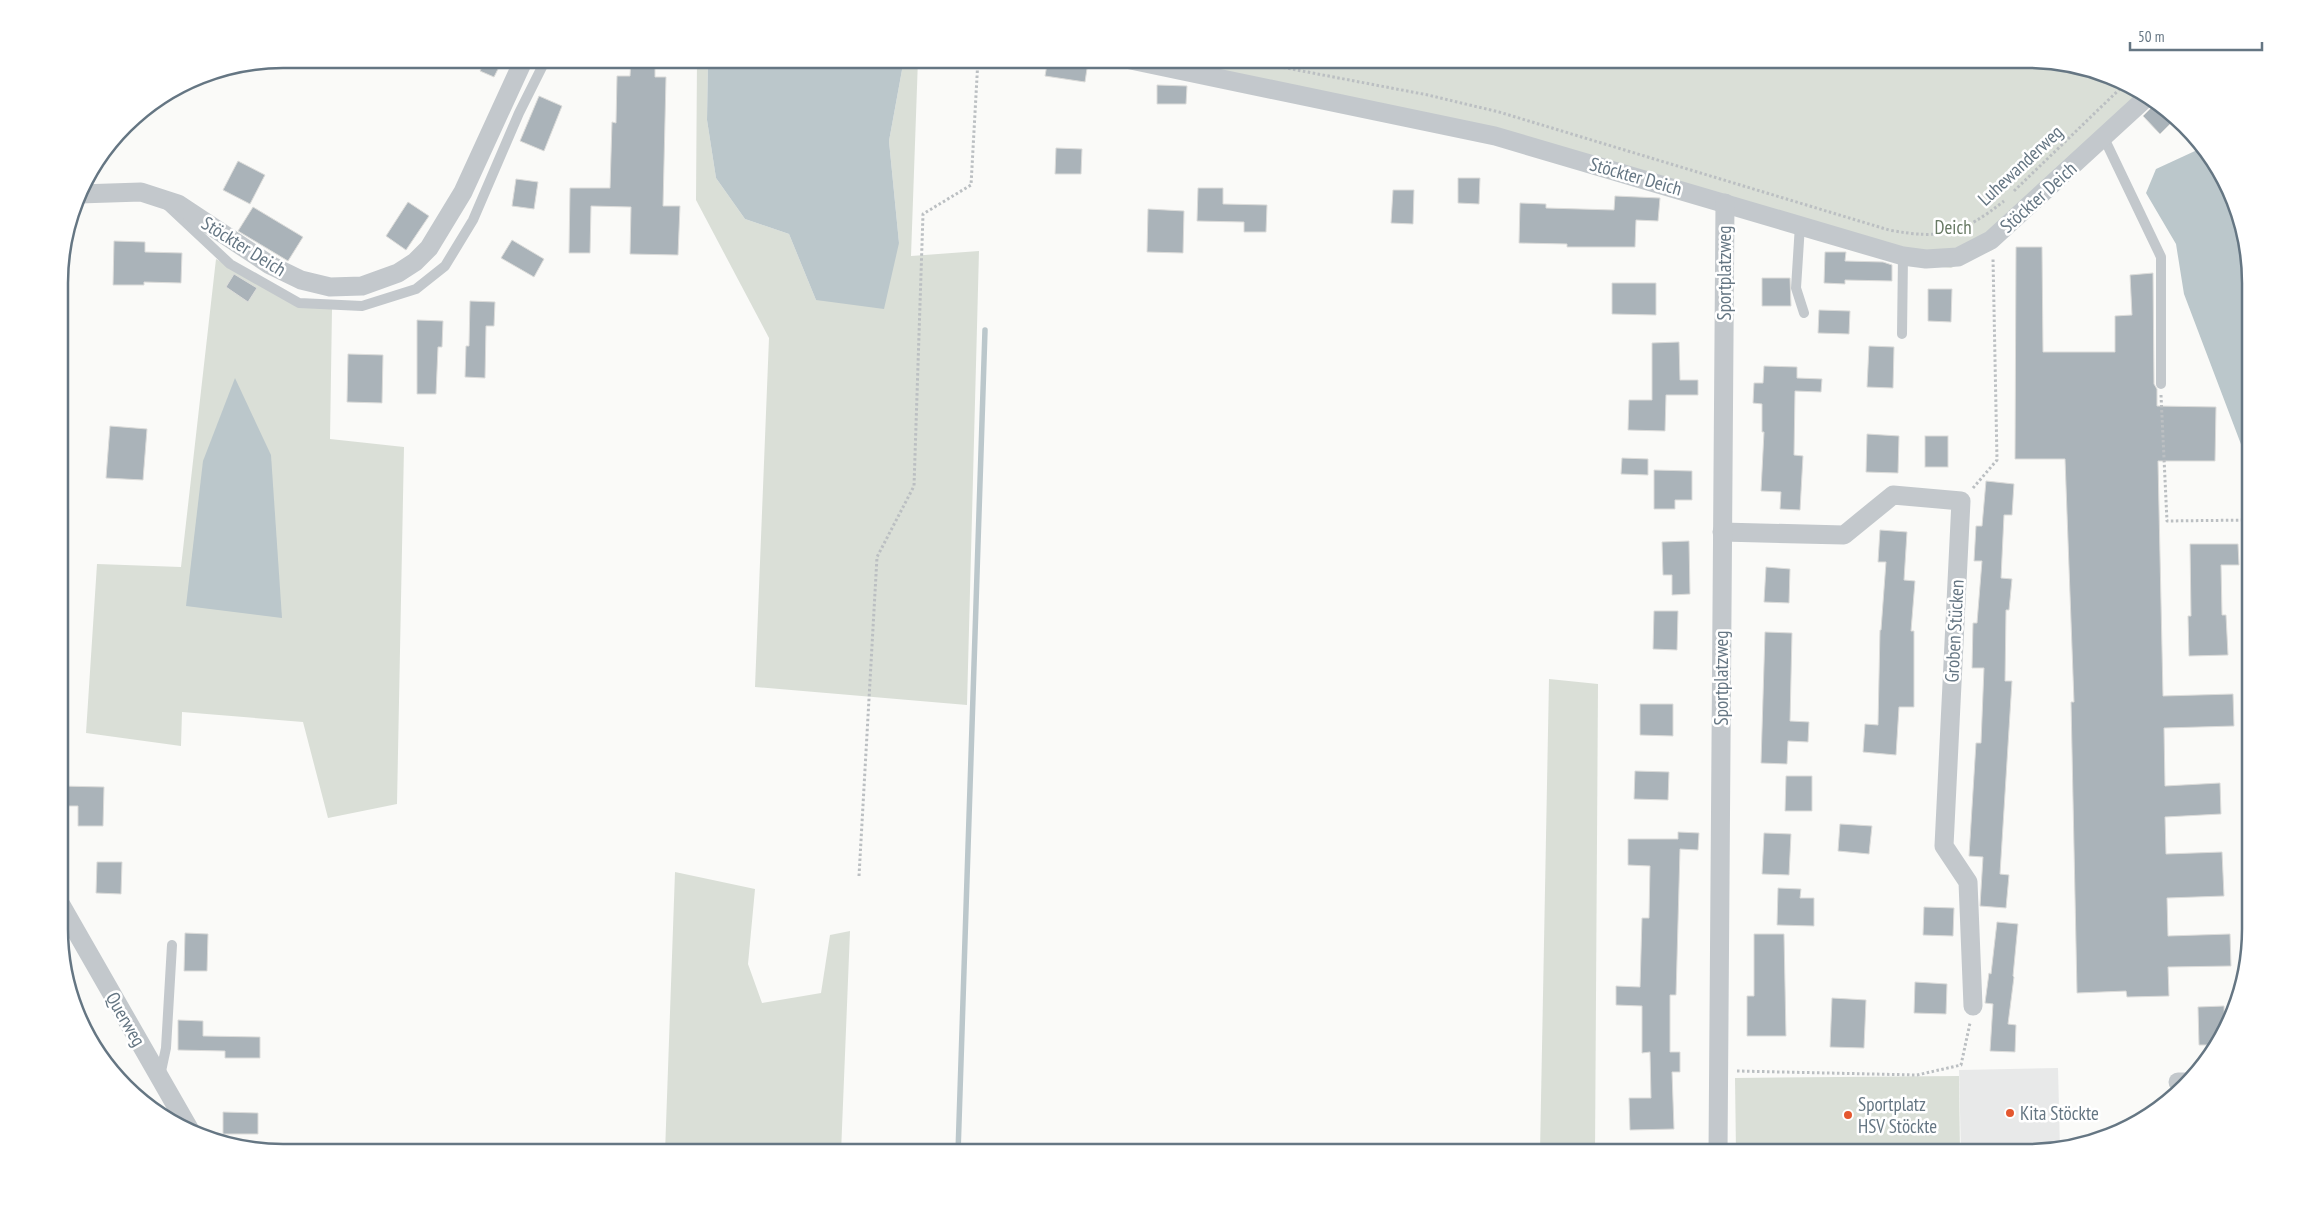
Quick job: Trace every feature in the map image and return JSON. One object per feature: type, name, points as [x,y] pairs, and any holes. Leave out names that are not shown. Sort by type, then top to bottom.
[{"type":"street","name":"Stöckter Deich","points":[[87,194],[141,192],[178,204],[270,265],[301,280],[330,287],[362,286],[398,273],[415,262],[429,248],[455,207],[520,68]]},
{"type":"street","name":"Stöckter Deich","points":[[1169,68],[1495,136],[1725,202],[1903,256],[1926,259],[1958,257],[1991,240],[2143,101]]},
{"type":"street","name":"Sportplatzweg","points":[[1718,1144],[1725,202]]},
{"type":"street","points":[[1722,532],[1844,535],[1894,495],[1961,502]]},
{"type":"street","name":"Groben Stücken","points":[[1961,502],[1944,846],[1968,882],[1973,1006]]},
{"type":"street","name":"Querweg","points":[[68,917],[184,1120]]},
{"type":"lane","points":[[160,198],[230,264],[299,303],[362,306],[416,289],[445,266],[473,220],[519,113],[542,68]]},
{"type":"lane","points":[[2104,138],[2161,257],[2161,384]]},
{"type":"lane","points":[[1800,225],[1796,288],[1804,313]]},
{"type":"lane","points":[[1902,334],[1903,256]]},
{"type":"lane","points":[[160,1077],[166,1048],[172,945]]},
{"type":"path","points":[[859,876],[877,557],[914,486],[923,214],[971,185],[978,68]]},
{"type":"path","name":"Luhewanderweg","points":[[2013,193],[2120,89]]},
{"type":"path","name":"Luhewanderweg","points":[[1741,184],[1889,230],[1914,235],[1936,236],[1950,233],[1981,219],[2006,200]]},
{"type":"path","points":[[1961,502],[1997,460],[1995,272],[1991,240]]},
{"type":"path","points":[[2161,384],[2167,521],[2242,520]]},
{"type":"path","points":[[1719,1071],[1917,1075],[1961,1065],[1973,1006]]},
{"type":"shaded area","points":[[708,68],[902,68],[889,141],[899,243],[884,309],[816,300],[789,234],[745,219],[716,178],[707,120]]},
{"type":"shaded area","points":[[2197,151],[2214,175],[2231,214],[2241,255],[2242,269],[2242,447],[2184,294],[2176,244],[2146,193],[2156,169]]},
{"type":"shaded area","points":[[235,378],[271,455],[282,618],[186,606],[203,461]]},
{"type":"shaded area","name":"Kita Stöckte","points":[[2058,1068],[2060,1142],[2041,1144],[1961,1144],[1959,1070]]},
{"type":"green space","points":[[697,68],[708,68],[707,120],[716,178],[745,219],[789,234],[816,300],[899,243],[889,141],[902,68],[918,68],[911,256],[979,251],[967,705],[755,687],[769,338],[696,200]]},
{"type":"green space","name":"Deich","points":[[1137,68],[2041,68],[2055,69],[2096,79],[2135,96],[2146,103],[1992,250],[1951,268],[1915,264],[1510,147],[1280,96]]},
{"type":"green space","points":[[216,259],[295,305],[332,309],[330,439],[404,447],[397,804],[328,818],[303,722],[182,712],[181,746],[86,733],[97,564],[181,567]]},
{"type":"green space","points":[[1549,679],[1598,684],[1595,1144],[1540,1144]]},
{"type":"green space","points":[[675,872],[755,889],[748,964],[762,1003],[821,993],[830,935],[850,931],[841,1144],[665,1144]]},
{"type":"green space","name":"Sportplatz HSV Stöckte","points":[[1959,1076],[1960,1144],[1736,1144],[1735,1078]]},
{"type":"building","points":[[482,68],[498,68],[494,77],[480,71]]},
{"type":"building","points":[[630,68],[655,68],[655,77],[666,77],[663,206],[680,206],[678,255],[630,254],[631,207],[591,206],[590,253],[569,253],[570,188],[610,188],[612,122],[616,123],[617,76],[630,76]]},
{"type":"building","points":[[1046,68],[1087,68],[1085,82],[1045,76]]},
{"type":"building","points":[[1157,85],[1187,86],[1186,104],[1157,104]]},
{"type":"building","points":[[539,96],[562,106],[544,151],[520,141]]},
{"type":"building","points":[[2152,107],[2171,123],[2160,134],[2143,116]]},
{"type":"building","points":[[1056,148],[1082,149],[1081,174],[1055,174]]},
{"type":"building","points":[[238,161],[265,175],[250,204],[223,190]]},
{"type":"building","points":[[1458,178],[1480,178],[1479,204],[1458,203]]},
{"type":"building","points":[[516,179],[538,182],[534,209],[512,206]]},
{"type":"building","points":[[1198,188],[1223,188],[1223,204],[1267,205],[1266,232],[1244,232],[1244,222],[1197,221]]},
{"type":"building","points":[[1393,190],[1414,190],[1413,224],[1391,223]]},
{"type":"building","points":[[1615,196],[1660,198],[1658,221],[1636,220],[1635,247],[1567,247],[1567,244],[1519,243],[1520,203],[1546,204],[1546,208],[1614,210]]},
{"type":"building","points":[[408,202],[429,216],[406,250],[386,236]]},
{"type":"building","points":[[253,207],[303,237],[288,261],[238,231]]},
{"type":"building","points":[[1148,209],[1184,211],[1183,253],[1147,252]]},
{"type":"building","points":[[512,240],[544,259],[534,277],[501,258]]},
{"type":"building","points":[[114,241],[145,242],[145,252],[182,253],[181,283],[144,282],[144,285],[113,285]]},
{"type":"building","points":[[2016,247],[2042,247],[2043,352],[2115,352],[2115,316],[2132,315],[2130,275],[2153,273],[2154,384],[2157,389],[2157,406],[2216,407],[2215,461],[2158,461],[2163,696],[2233,694],[2234,726],[2164,728],[2165,786],[2220,783],[2221,814],[2165,817],[2166,854],[2222,852],[2224,896],[2167,898],[2168,936],[2230,934],[2231,966],[2168,967],[2169,996],[2127,997],[2126,991],[2077,993],[2071,702],[2074,702],[2065,459],[2015,459]]},
{"type":"building","points":[[1825,252],[1846,252],[1845,261],[1883,262],[1892,265],[1892,281],[1845,280],[1845,284],[1824,283]]},
{"type":"building","points":[[234,274],[257,288],[248,302],[226,287]]},
{"type":"building","points":[[1762,278],[1790,278],[1791,306],[1762,306]]},
{"type":"building","points":[[1612,283],[1656,283],[1656,315],[1612,314]]},
{"type":"building","points":[[1928,289],[1952,289],[1951,322],[1928,321]]},
{"type":"building","points":[[470,301],[495,302],[494,326],[486,326],[485,378],[465,377],[466,346],[469,346]]},
{"type":"building","points":[[1819,310],[1850,311],[1849,334],[1818,333]]},
{"type":"building","points":[[417,320],[443,321],[442,347],[438,347],[436,394],[417,394]]},
{"type":"building","points":[[1679,342],[1680,380],[1698,380],[1698,395],[1666,395],[1665,431],[1628,430],[1629,400],[1652,400],[1652,343]]},
{"type":"building","points":[[1869,346],[1894,347],[1893,388],[1867,387]]},
{"type":"building","points":[[348,354],[383,355],[382,403],[347,402]]},
{"type":"building","points":[[1764,366],[1797,367],[1797,378],[1822,379],[1821,392],[1795,391],[1794,455],[1803,456],[1800,510],[1780,509],[1781,492],[1761,491],[1764,432],[1762,432],[1762,404],[1753,403],[1754,383],[1763,383]]},
{"type":"building","points":[[110,426],[147,429],[143,480],[106,478]]},
{"type":"building","points":[[1867,434],[1899,436],[1898,473],[1866,472]]},
{"type":"building","points":[[1925,436],[1948,436],[1948,467],[1925,467]]},
{"type":"building","points":[[1622,458],[1648,459],[1648,475],[1621,474]]},
{"type":"building","points":[[1654,470],[1692,471],[1692,500],[1675,500],[1675,509],[1654,509]]},
{"type":"building","points":[[1986,481],[2014,484],[2012,515],[2004,515],[2001,578],[2012,579],[2009,610],[2006,610],[2005,681],[2012,681],[2000,874],[2009,875],[2006,908],[1980,906],[1983,857],[1969,856],[1976,743],[1981,743],[1984,668],[1972,668],[1973,623],[1977,623],[1982,561],[1974,561],[1976,526],[1982,526]]},
{"type":"building","points":[[1880,530],[1907,532],[1904,580],[1915,581],[1911,631],[1914,631],[1914,707],[1899,707],[1896,755],[1863,752],[1865,724],[1878,725],[1880,630],[1886,562],[1878,562]]},
{"type":"building","points":[[1689,541],[1690,594],[1672,595],[1672,575],[1663,575],[1662,542]]},
{"type":"building","points":[[2190,544],[2238,544],[2239,565],[2221,565],[2222,615],[2226,615],[2228,655],[2189,656],[2188,616],[2191,616]]},
{"type":"building","points":[[1766,567],[1790,569],[1789,603],[1764,602]]},
{"type":"building","points":[[1654,611],[1678,611],[1677,650],[1653,649]]},
{"type":"building","points":[[1765,632],[1792,633],[1790,721],[1809,722],[1808,742],[1788,741],[1787,764],[1761,763]]},
{"type":"building","points":[[1640,704],[1673,704],[1673,736],[1640,735]]},
{"type":"building","points":[[1635,771],[1669,772],[1668,800],[1634,799]]},
{"type":"building","points":[[1786,776],[1812,776],[1812,811],[1785,811]]},
{"type":"building","points":[[68,786],[104,787],[103,826],[78,826],[78,806],[68,806]]},
{"type":"building","points":[[1840,824],[1872,826],[1869,854],[1838,851]]},
{"type":"building","points":[[1678,832],[1699,833],[1698,850],[1680,849],[1676,995],[1670,995],[1670,1052],[1680,1052],[1680,1072],[1672,1072],[1674,1129],[1630,1130],[1629,1098],[1651,1098],[1650,1052],[1642,1053],[1642,1006],[1616,1005],[1616,986],[1640,987],[1642,918],[1649,918],[1650,866],[1628,865],[1628,839],[1678,839]]},
{"type":"building","points":[[1764,833],[1791,834],[1789,875],[1762,874]]},
{"type":"building","points":[[97,862],[122,862],[121,894],[96,893]]},
{"type":"building","points":[[1778,888],[1801,889],[1800,898],[1814,898],[1814,926],[1777,925]]},
{"type":"building","points":[[1924,907],[1954,908],[1953,936],[1923,935]]},
{"type":"building","points":[[1997,922],[2018,924],[2008,1024],[2016,1025],[2015,1052],[1990,1051],[1993,1004],[1985,1003],[1989,973],[1991,974]]},
{"type":"building","points":[[185,933],[208,934],[207,971],[184,971]]},
{"type":"building","points":[[1754,934],[1784,934],[1786,1036],[1747,1036],[1747,996],[1754,996]]},
{"type":"building","points":[[1915,982],[1947,984],[1946,1014],[1914,1013]]},
{"type":"building","points":[[1832,998],[1866,1000],[1864,1048],[1830,1047]]},
{"type":"building","points":[[2224,1006],[2224,1015],[2209,1045],[2199,1045],[2198,1007]]},
{"type":"building","points":[[178,1020],[203,1021],[203,1036],[260,1037],[260,1058],[225,1058],[225,1051],[178,1050]]},
{"type":"building","points":[[223,1112],[258,1113],[258,1134],[223,1134]]},
{"type":"waterway","points":[[958,1144],[985,330]]},
{"type":"place","name":"Kita Stöckte","points":[[2010,1113]]},
{"type":"place","name":"Sportplatz HSV Stöckte","points":[[1848,1115]]}]
